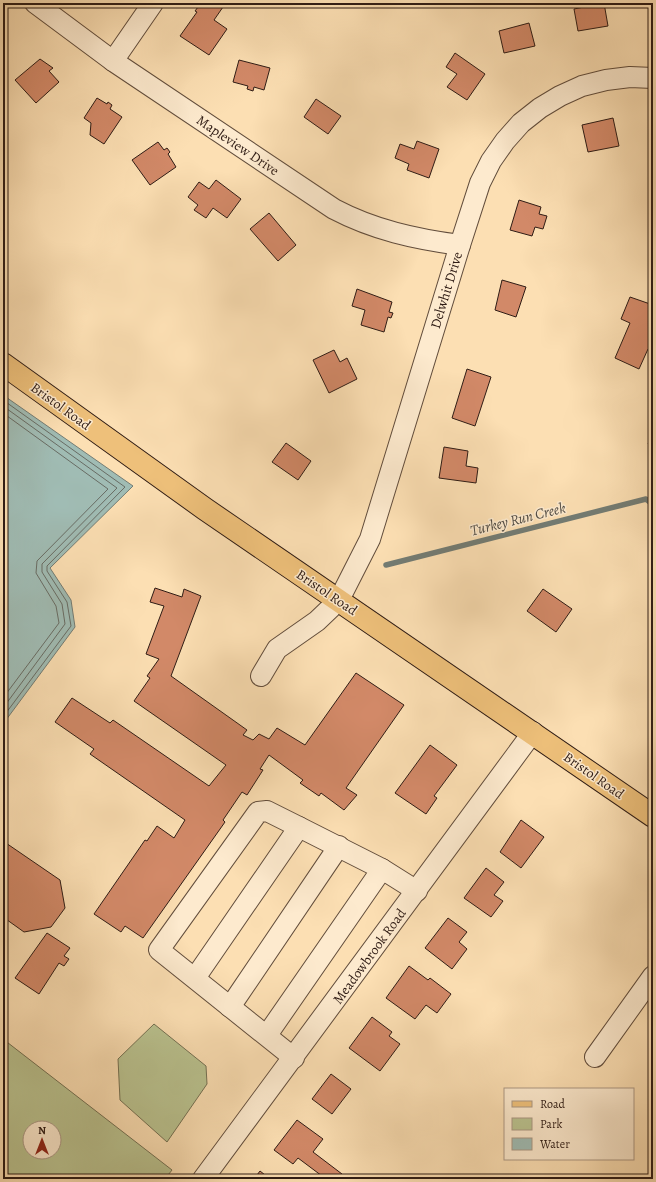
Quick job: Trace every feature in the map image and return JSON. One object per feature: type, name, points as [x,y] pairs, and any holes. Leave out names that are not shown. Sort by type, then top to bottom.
[{"type":"main road","name":"Bristol Road","points":[[3,364],[205,509],[533,732],[653,816]]},
{"type":"street","name":"Mapleview Drive","points":[[35,3],[113,61],[345,215],[386,232],[423,240],[460,245]]},
{"type":"street","points":[[113,61],[153,3]]},
{"type":"street","name":"Delwhit Drive","points":[[261,676],[277,650],[317,621],[339,600],[370,539],[460,245],[483,177],[505,141],[521,124],[540,108],[560,96],[582,86],[606,80],[630,77],[653,78]]},
{"type":"street","name":"Meadowbrook Road","points":[[203,1179],[294,1058],[533,732]]},
{"type":"street","points":[[294,1058],[159,950],[258,812],[267,811],[299,826],[382,869],[417,891]]},
{"type":"street","points":[[195,978],[299,826]]},
{"type":"street","points":[[230,1007],[339,846]]},
{"type":"street","points":[[266,1035],[382,869]]},
{"type":"street","points":[[595,1057],[653,976]]},
{"type":"green space","points":[[154,1024],[206,1066],[207,1084],[167,1142],[120,1100],[118,1059]]},
{"type":"green space","points":[[3,1039],[172,1170],[165,1179],[3,1179]]},
{"type":"water","points":[[3,395],[133,486],[50,568],[71,600],[75,627],[3,724]]},
{"type":"building","points":[[201,3],[217,3],[223,7],[214,20],[227,29],[209,55],[180,36],[197,12],[195,11]]},
{"type":"building","points":[[604,3],[608,26],[578,31],[574,9]]},
{"type":"building","points":[[529,23],[535,46],[504,53],[499,31]]},
{"type":"building","points":[[455,53],[485,74],[467,100],[447,87],[457,74],[446,67]]},
{"type":"building","points":[[40,59],[53,68],[49,71],[59,82],[36,103],[15,80]]},
{"type":"building","points":[[239,60],[270,68],[264,90],[254,87],[253,91],[247,89],[248,86],[233,82]]},
{"type":"building","points":[[97,98],[107,104],[108,102],[112,105],[110,109],[122,117],[104,144],[90,135],[91,123],[84,118]]},
{"type":"building","points":[[316,99],[341,116],[328,134],[304,117]]},
{"type":"building","points":[[613,118],[619,146],[588,152],[582,125]]},
{"type":"building","points":[[417,141],[439,149],[429,178],[407,170],[409,164],[395,158],[400,144],[414,149]]},
{"type":"building","points":[[158,142],[164,150],[167,148],[170,152],[168,154],[176,167],[150,185],[132,160]]},
{"type":"building","points":[[216,180],[241,199],[227,218],[213,208],[206,218],[194,210],[198,205],[188,197],[199,182],[209,189]]},
{"type":"building","points":[[519,200],[541,207],[539,214],[547,216],[543,229],[535,227],[532,236],[510,230]]},
{"type":"building","points":[[269,213],[296,245],[278,261],[250,229]]},
{"type":"building","points":[[502,280],[526,287],[516,317],[495,310]]},
{"type":"building","points":[[357,289],[392,302],[389,312],[393,313],[391,318],[388,317],[384,332],[361,325],[365,310],[352,306]]},
{"type":"building","points":[[630,297],[653,305],[653,350],[648,349],[639,369],[615,358],[630,323],[621,319]]},
{"type":"building","points":[[334,350],[340,362],[347,358],[357,379],[329,393],[313,360]]},
{"type":"building","points":[[467,369],[491,377],[475,426],[452,418]]},
{"type":"building","points":[[653,436],[653,448],[648,444]]},
{"type":"building","points":[[286,443],[311,461],[298,480],[272,462]]},
{"type":"building","points":[[444,447],[468,451],[466,466],[478,468],[476,483],[439,478]]},
{"type":"building","points":[[155,588],[182,597],[184,589],[201,596],[171,676],[247,730],[243,735],[253,740],[259,734],[269,739],[277,728],[305,745],[356,673],[404,705],[346,788],[357,795],[344,810],[321,793],[319,796],[300,783],[303,780],[269,755],[260,769],[263,770],[247,795],[242,792],[223,820],[225,822],[143,938],[125,926],[121,932],[94,914],[145,840],[147,841],[157,826],[174,838],[185,820],[90,754],[94,749],[55,722],[72,698],[110,723],[113,720],[209,786],[226,765],[134,701],[150,678],[147,676],[159,659],[146,654],[164,606],[150,602]]},
{"type":"building","points":[[543,589],[572,609],[556,632],[527,611]]},
{"type":"building","points":[[430,745],[457,765],[434,796],[437,798],[426,814],[395,793]]},
{"type":"building","points":[[521,820],[544,837],[521,868],[500,852]]},
{"type":"building","points":[[3,841],[60,880],[65,908],[51,927],[24,932],[3,917]]},
{"type":"building","points":[[486,868],[504,882],[494,895],[503,901],[491,917],[464,898]]},
{"type":"building","points":[[448,918],[467,932],[459,942],[467,949],[452,969],[425,948]]},
{"type":"building","points":[[47,933],[70,948],[64,956],[69,959],[64,966],[59,963],[39,994],[15,978]]},
{"type":"building","points":[[409,966],[428,980],[430,978],[451,994],[437,1013],[426,1005],[415,1019],[386,998]]},
{"type":"building","points":[[372,1017],[392,1032],[389,1036],[400,1044],[380,1071],[349,1048]]},
{"type":"building","points":[[331,1074],[351,1089],[332,1114],[312,1099]]},
{"type":"building","points":[[297,1120],[323,1139],[313,1152],[342,1174],[338,1179],[326,1179],[298,1158],[293,1164],[274,1150]]},
{"type":"building","points":[[260,1171],[270,1179],[254,1179]]},
{"type":"waterway","name":"Turkey Run Creek","points":[[386,565],[646,499],[653,505]]}]
